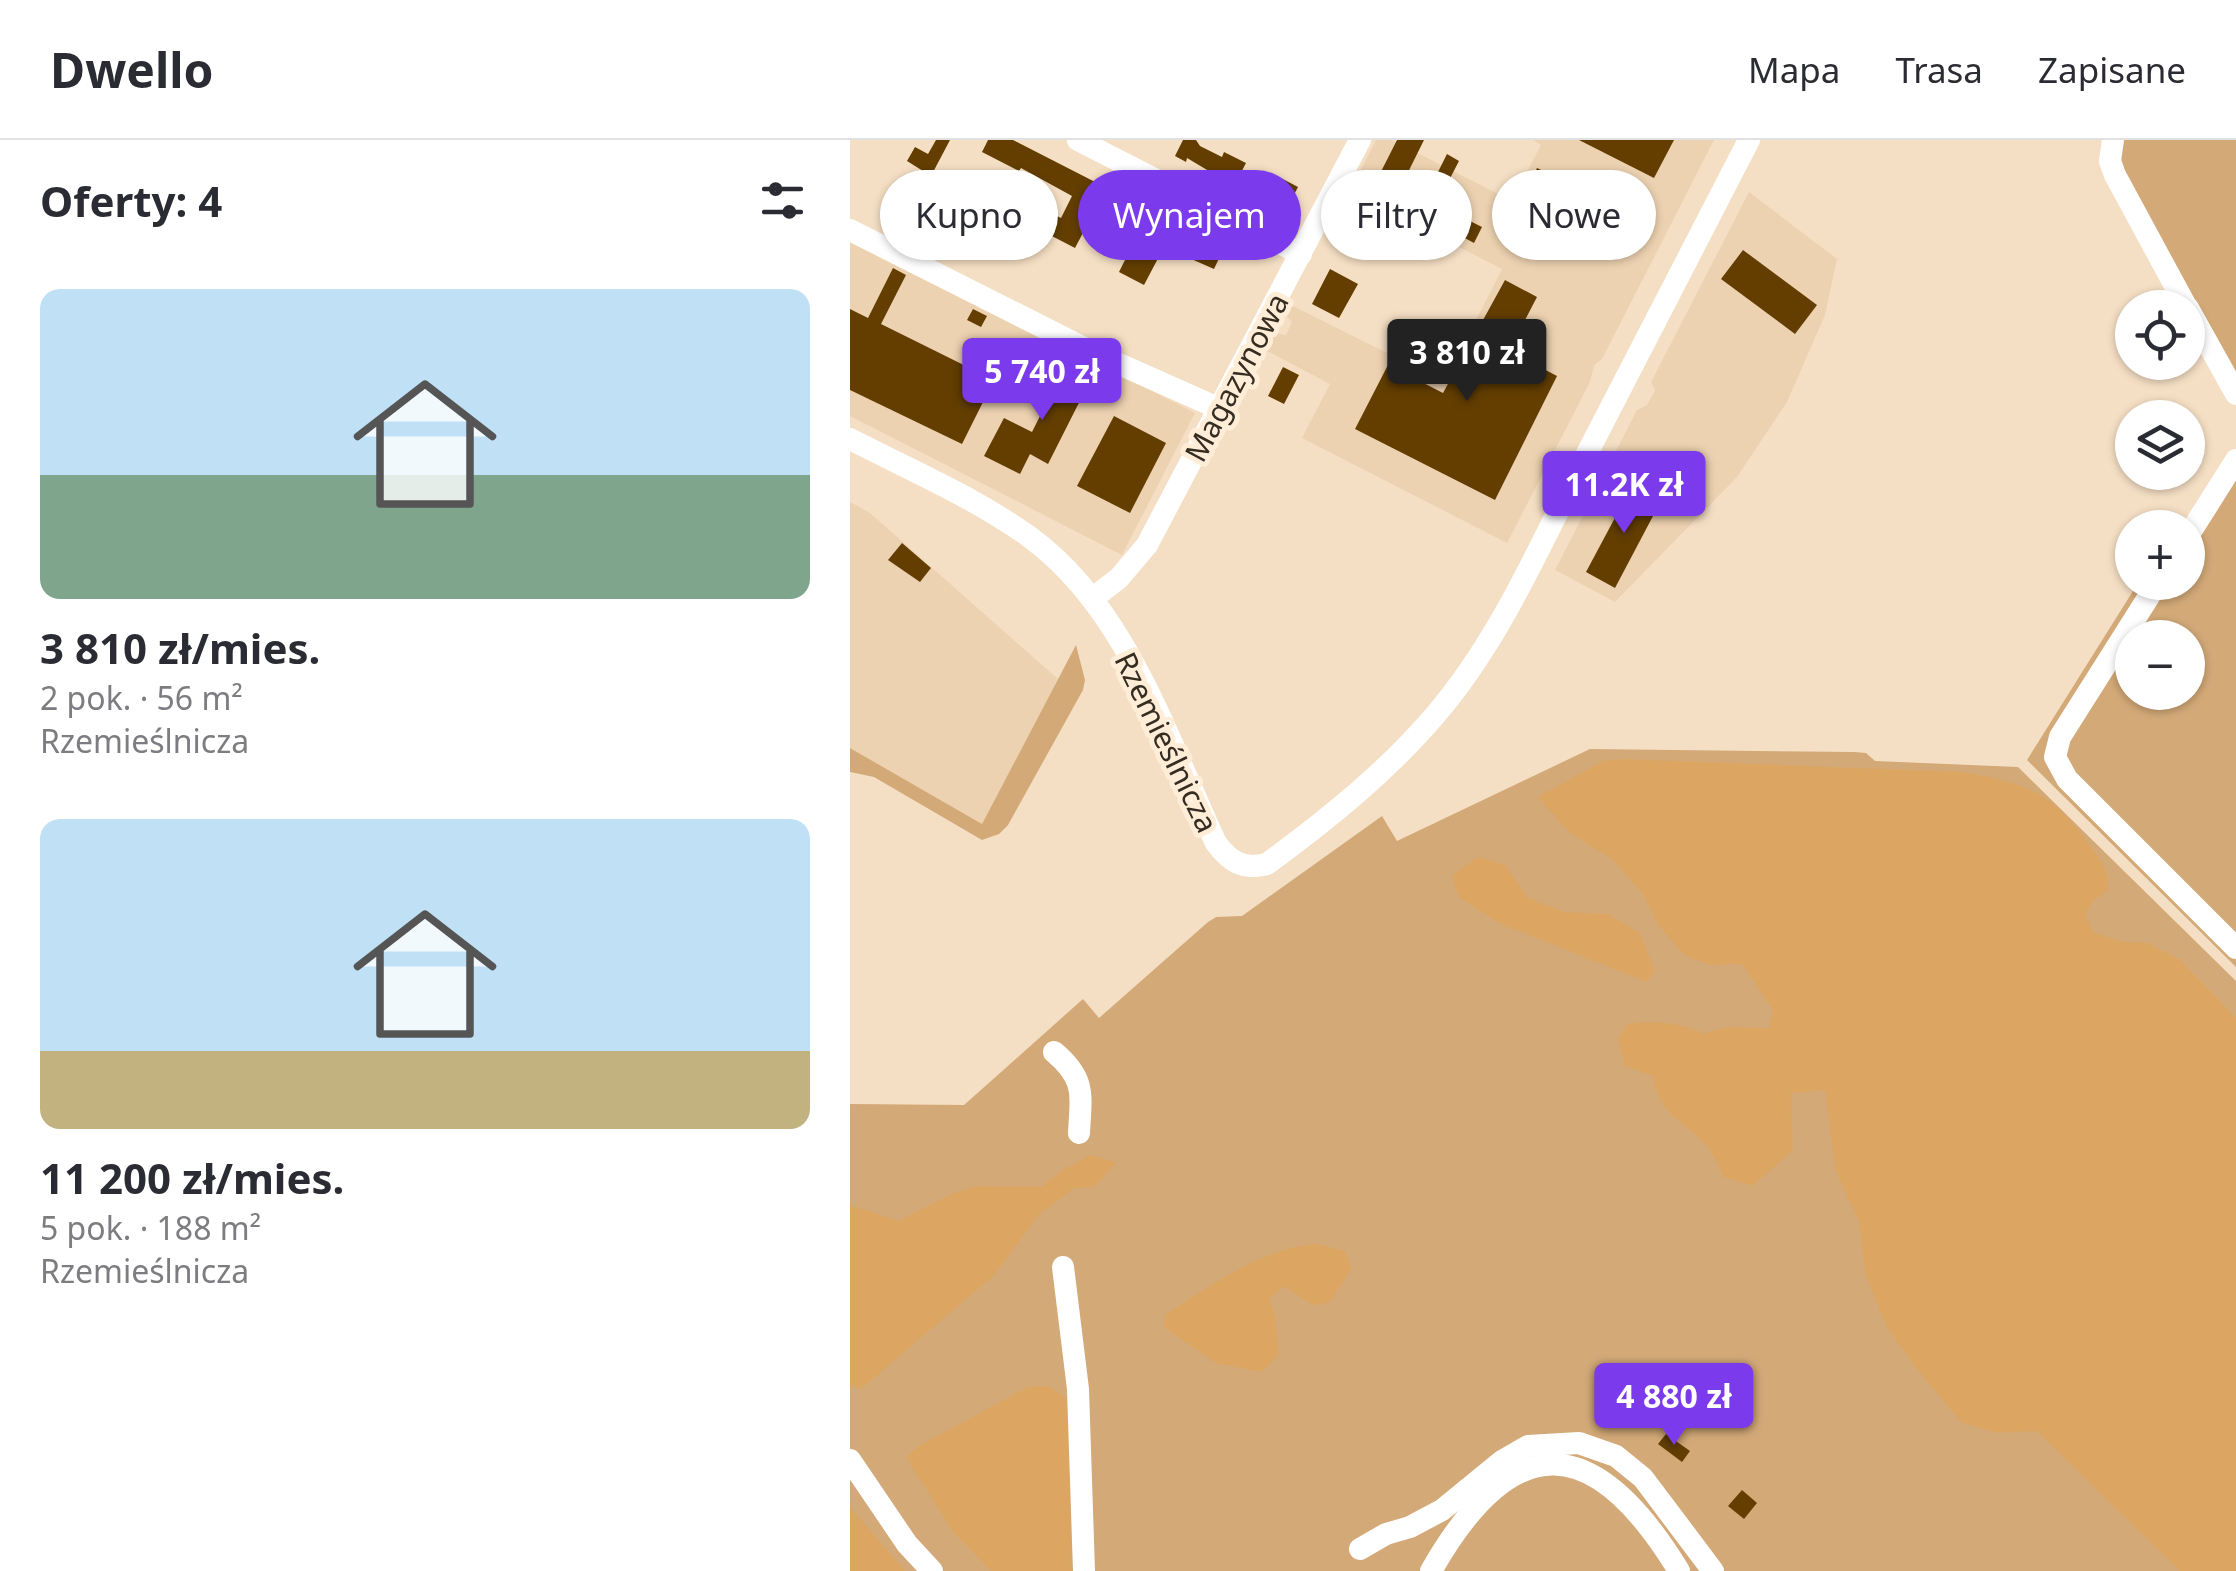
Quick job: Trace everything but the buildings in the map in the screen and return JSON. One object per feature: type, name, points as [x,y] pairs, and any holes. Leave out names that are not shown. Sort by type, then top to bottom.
[{"type":"street","name":"Magazynowa","points":[[1301,254],[1360,140]]},
{"type":"street","name":"Rzemieślnicza","points":[[850,439],[979,506],[1032,539],[1092,599],[1120,641],[1216,843],[1226,857],[1242,866],[1267,864],[1392,761],[1438,713],[1468,672],[1531,564],[1749,140]]},
{"type":"street","points":[[2112,140],[2110,162],[2115,175],[2177,290]]},
{"type":"street","points":[[1086,142],[1140,170]]},
{"type":"street","points":[[850,230],[1063,338],[1218,408]]},
{"type":"street","name":"Magazynowa","points":[[1092,599],[1120,578],[1147,545],[1298,260]]},
{"type":"street","points":[[2205,340],[2236,394]]},
{"type":"street","points":[[2204,510],[2236,460]]},
{"type":"street","points":[[2147,600],[2060,737],[2055,757],[2067,780],[2236,948]]},
{"type":"street","points":[[1054,1052],[1077,1075],[1081,1089],[1080,1132]]},
{"type":"street","points":[[1063,1267],[1078,1389],[1084,1571]]},
{"type":"street","points":[[1360,1550],[1442,1510],[1502,1461],[1528,1446],[1579,1443],[1616,1456],[1643,1478],[1713,1571]]},
{"type":"street","points":[[850,1460],[903,1538],[932,1571]]},
{"type":"street","points":[[1431,1571],[1463,1520],[1488,1493],[1527,1469],[1554,1465],[1586,1470],[1609,1485],[1652,1527],[1680,1571]]},
{"type":"shaded area","points":[[1376,140],[1392,140],[1451,170],[1361,170]]},
{"type":"shaded area","points":[[1533,140],[1714,140],[1656,253],[1656,170],[1528,170],[1541,145]]},
{"type":"shaded area","points":[[2119,140],[2236,140],[2236,382],[2205,328],[2205,290],[2183,290],[2124,187]]},
{"type":"shaded area","points":[[1472,181],[1492,191],[1492,260],[1653,260],[1602,359],[1595,364],[1589,384],[1507,543],[1302,438],[1330,384],[1267,351],[1276,333],[1286,335],[1292,322],[1286,315],[1291,305],[1439,379],[1468,322],[1474,324],[1502,269],[1472,254]]},
{"type":"shaded area","points":[[1749,192],[1837,259],[1825,315],[1787,402],[1737,477],[1615,602],[1555,570],[1637,410],[1647,405],[1655,390],[1651,382]]},
{"type":"shaded area","points":[[850,236],[880,251],[880,260],[897,260],[1195,413],[1122,555],[850,416]]},
{"type":"shaded area","points":[[2236,470],[2236,940],[2073,778],[2061,749],[2115,663],[2115,710],[2205,710],[2205,620],[2142,620],[2154,600],[2205,600],[2205,519]]},
{"type":"shaded area","points":[[850,502],[869,512],[1058,679],[982,824],[850,748]]},
{"type":"shaded area","points":[[2127,600],[2141,600],[2128,620],[2115,620],[2115,642],[2048,751],[2236,955],[2236,967],[2027,760]]},
{"type":"shaded area","points":[[1076,645],[1085,680],[1083,690],[1008,825],[999,834],[982,840],[874,777],[850,772],[850,748],[982,824]]},
{"type":"shaded area","points":[[1590,749],[1854,752],[1866,753],[1875,761],[2018,767],[2236,981],[2236,1571],[850,1571],[850,1104],[964,1105],[1083,999],[1099,1018],[1208,922],[1216,917],[1242,916],[1382,816],[1397,841]]},
{"type":"shaded area","points":[[1603,761],[1961,772],[2018,785],[2061,811],[2103,864],[2108,890],[2093,901],[2085,914],[2093,932],[2122,942],[2147,943],[2179,959],[2236,1018],[2236,1571],[2180,1571],[2037,1431],[1997,1433],[1961,1422],[1887,1327],[1866,1277],[1859,1221],[1836,1172],[1825,1090],[1791,1093],[1793,1150],[1752,1186],[1724,1177],[1706,1145],[1665,1107],[1653,1076],[1625,1066],[1618,1040],[1627,1024],[1667,1023],[1704,1034],[1726,1027],[1769,1028],[1773,1010],[1742,964],[1710,965],[1684,955],[1659,926],[1643,894],[1612,859],[1570,833],[1538,797]]},
{"type":"shaded area","points":[[1478,857],[1505,865],[1528,898],[1564,912],[1608,914],[1640,933],[1654,970],[1647,982],[1499,923],[1459,897],[1452,876]]},
{"type":"shaded area","points":[[1091,1155],[1116,1163],[1094,1187],[1075,1188],[1039,1214],[994,1275],[863,1387],[850,1388],[850,1205],[898,1221],[976,1186],[1041,1187]]},
{"type":"shaded area","points":[[1316,1244],[1345,1251],[1351,1269],[1330,1302],[1313,1305],[1283,1286],[1270,1298],[1278,1356],[1262,1372],[1216,1363],[1164,1327],[1165,1315],[1237,1270],[1276,1253]]},
{"type":"shaded area","points":[[1048,1386],[1067,1399],[1072,1571],[991,1571],[954,1533],[906,1458],[917,1447],[1028,1387]]},
{"type":"shaded area","points":[[850,1507],[905,1571],[850,1571]]}]
